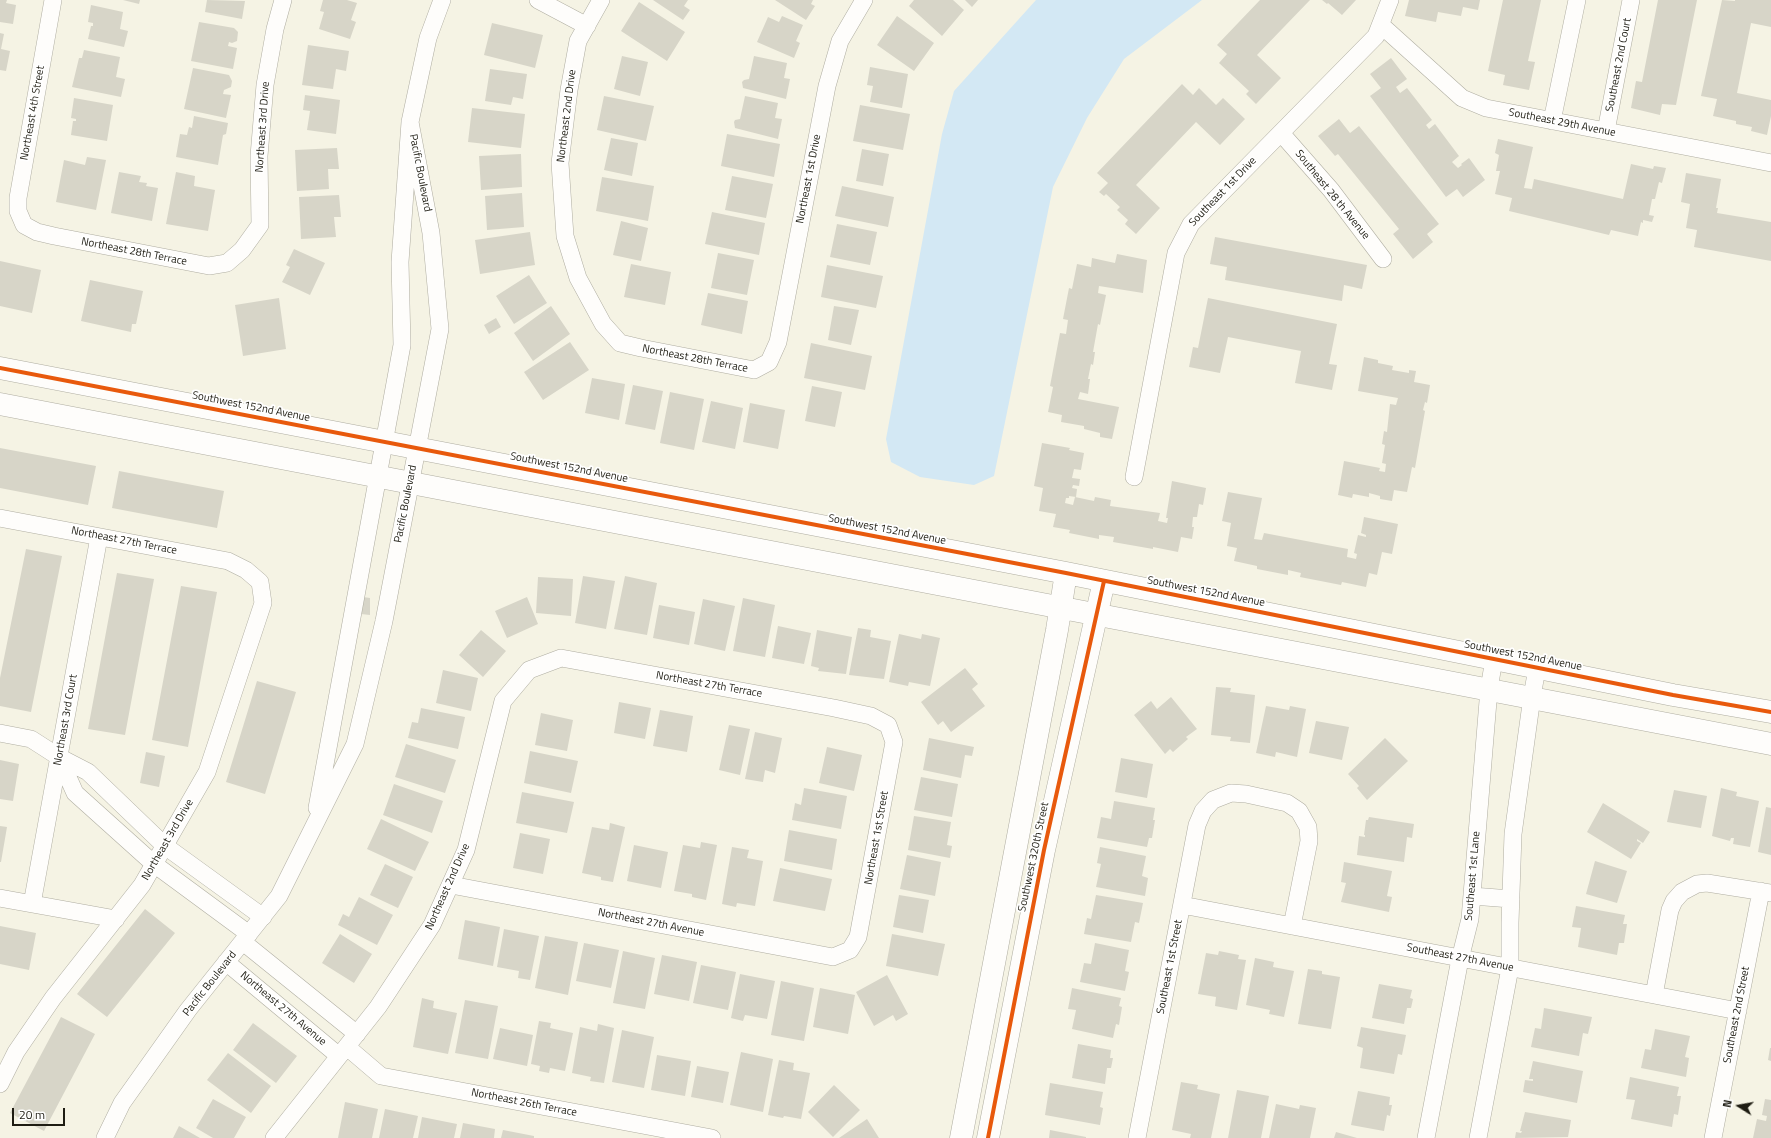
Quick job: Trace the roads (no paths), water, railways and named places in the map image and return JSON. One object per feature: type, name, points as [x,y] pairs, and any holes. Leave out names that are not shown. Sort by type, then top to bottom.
[{"type":"street","name":"Northeast 4th Street","points":[[24,225],[18,212],[18,198],[54,0]]},
{"type":"street","name":"Northeast 3rd Drive","points":[[242,250],[260,225],[259,156],[265,85],[275,29],[283,0]]},
{"type":"street","name":"Pacific Boulevard","points":[[313,828],[402,345],[400,262],[410,122],[428,38],[442,0]]},
{"type":"street","points":[[539,0],[587,26]]},
{"type":"street","name":"Northeast 2nd Drive","points":[[600,0],[578,42],[569,90],[560,163],[565,236],[578,278],[603,324],[620,343]]},
{"type":"street","name":"Northeast 1st Drive","points":[[768,362],[778,342],[827,86],[840,42],[864,0]]},
{"type":"street","name":"Southeast 1st Drive","points":[[1134,477],[1176,252],[1191,224],[1376,36],[1390,0]]},
{"type":"street","points":[[1552,121],[1577,0]]},
{"type":"street","name":"Southeast 2nd Court","points":[[1606,131],[1631,0]]},
{"type":"street","name":"Southeast 29th Avenue","points":[[1381,25],[1462,98],[1486,108],[1771,163]]},
{"type":"street","name":"Pacific Boulevard","points":[[105,1138],[122,1103],[188,1010],[279,896],[355,744],[384,621],[440,329],[431,233],[410,122]]},
{"type":"street","name":"Southeast 28 th Avenue","points":[[1281,132],[1331,190],[1382,259]]},
{"type":"street","name":"Northeast 28th Terrace","points":[[24,225],[37,232],[54,236],[209,266],[227,262],[242,250]]},
{"type":"street","name":"Northeast 28th Terrace","points":[[620,343],[754,370],[768,362]]},
{"type":"street","name":"Southwest 152nd Avenue","points":[[0,368],[1066,573],[1537,668],[1771,712]]},
{"type":"street","points":[[0,404],[1771,744]]},
{"type":"street","name":"Northeast 27th Terrace","points":[[0,518],[228,561],[246,570]]},
{"type":"street","name":"Northeast 3rd Court","points":[[32,904],[99,537]]},
{"type":"street","name":"Northeast 3rd Drive","points":[[0,1084],[5,1061],[142,886],[207,772],[263,603],[260,582],[246,570]]},
{"type":"street","name":"Southwest 320th Street","points":[[960,1138],[1061,607],[1066,573]]},
{"type":"street","name":"Southwest 320th Street","points":[[988,1138],[1044,850],[1104,581]]},
{"type":"street","name":"Northeast 27th Terrace","points":[[529,670],[561,658],[834,708],[871,716],[888,724]]},
{"type":"street","name":"Southeast 1st Lane","points":[[1426,1138],[1460,959],[1470,919],[1489,689],[1494,659]]},
{"type":"street","points":[[1478,1138],[1510,968],[1510,899],[1513,834],[1537,668]]},
{"type":"street","name":"Northeast 2nd Drive","points":[[274,1138],[378,1007],[432,926],[466,850],[503,701],[529,670]]},
{"type":"street","name":"Northeast 1st Street","points":[[850,950],[858,937],[894,742],[888,724]]},
{"type":"street","points":[[0,733],[31,738],[59,757],[88,772],[165,846],[263,917]]},
{"type":"street","points":[[59,757],[75,793],[154,864],[246,938],[348,1046]]},
{"type":"street","name":"Southeast 1st Street","points":[[1136,1138],[1200,817],[1208,804],[1213,800],[1226,794],[1239,793],[1287,803],[1299,811],[1308,827],[1309,841],[1292,926]]},
{"type":"street","points":[[1654,995],[1670,910],[1674,901],[1682,892],[1697,884],[1707,883],[1766,892]]},
{"type":"street","name":"Northeast 27th Avenue","points":[[451,885],[833,957],[850,950]]},
{"type":"street","name":"Southeast 2nd Street","points":[[1713,1138],[1738,1011],[1766,892]]},
{"type":"street","points":[[1472,896],[1510,899]]},
{"type":"street","points":[[0,898],[116,919]]},
{"type":"street","name":"Southeast 27th Avenue","points":[[1182,905],[1738,1011]]},
{"type":"street","name":"Northeast 27th Avenue","points":[[226,962],[348,1046]]},
{"type":"street","name":"Northeast 26th Terrace","points":[[348,1046],[381,1076],[712,1138]]},
{"type":"water","points":[[1036,0],[1202,0],[1124,59],[1087,118],[1053,187],[994,476],[974,485],[920,477],[891,462],[886,439],[942,134],[954,91]]}]
